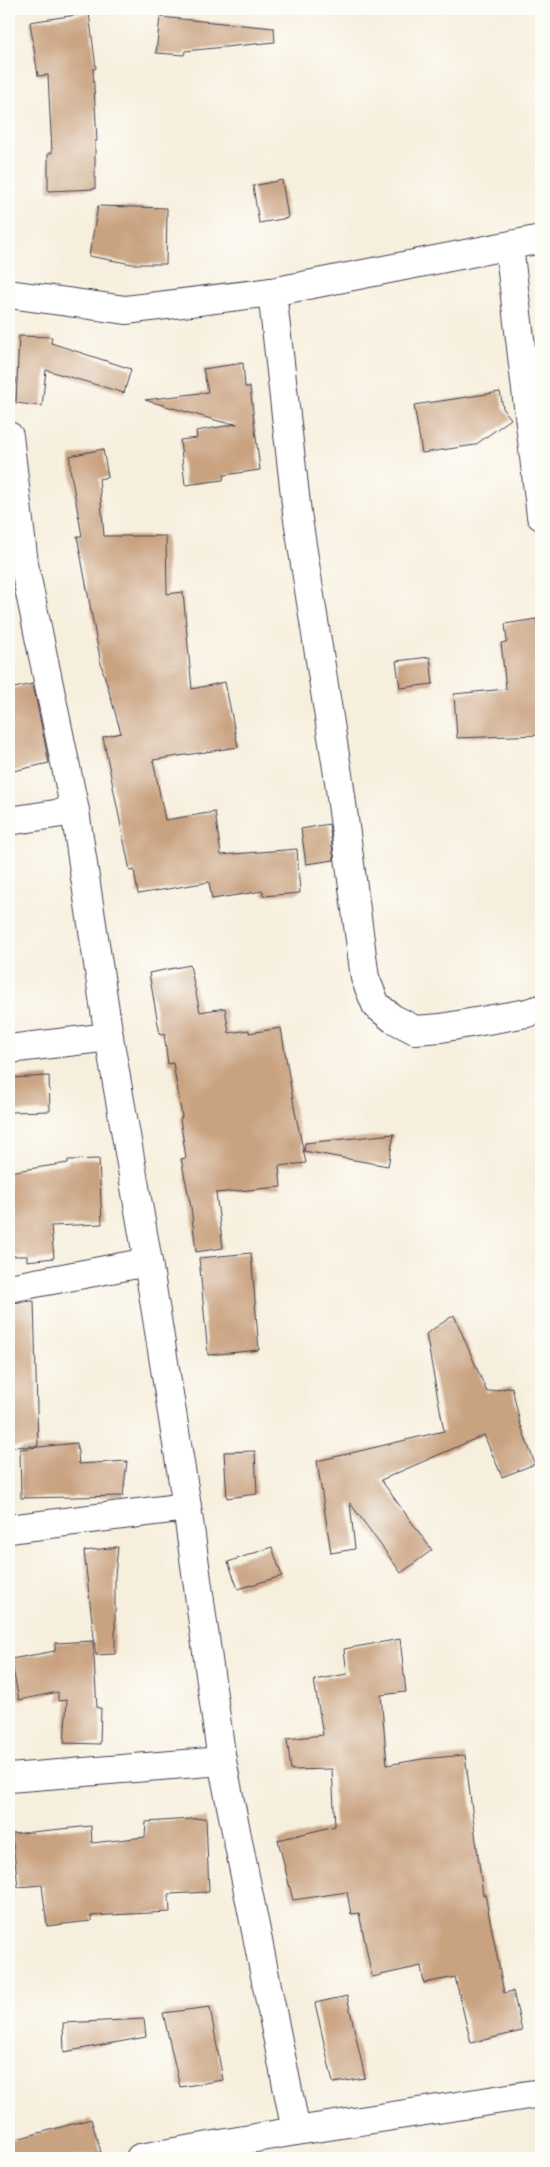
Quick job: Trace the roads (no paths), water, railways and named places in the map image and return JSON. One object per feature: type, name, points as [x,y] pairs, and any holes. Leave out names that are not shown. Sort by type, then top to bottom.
[{"type":"street","points":[[9,294],[126,310],[272,292],[509,246],[541,238]]},
{"type":"street","points":[[509,246],[541,516]]},
{"type":"street","points":[[272,292],[297,513],[339,781],[365,978],[376,1005],[392,1018],[415,1030],[440,1028],[541,1009]]},
{"type":"street","points":[[9,436],[16,565],[75,811],[109,1037],[148,1262],[187,1507],[222,1762],[296,2131]]},
{"type":"street","points":[[9,821],[75,811]]},
{"type":"street","points":[[9,1049],[109,1037]]},
{"type":"street","points":[[9,1288],[148,1262]]},
{"type":"street","points":[[9,1528],[187,1507]]},
{"type":"street","points":[[9,1778],[222,1762]]},
{"type":"street","points":[[140,2158],[296,2131],[541,2093]]}]
